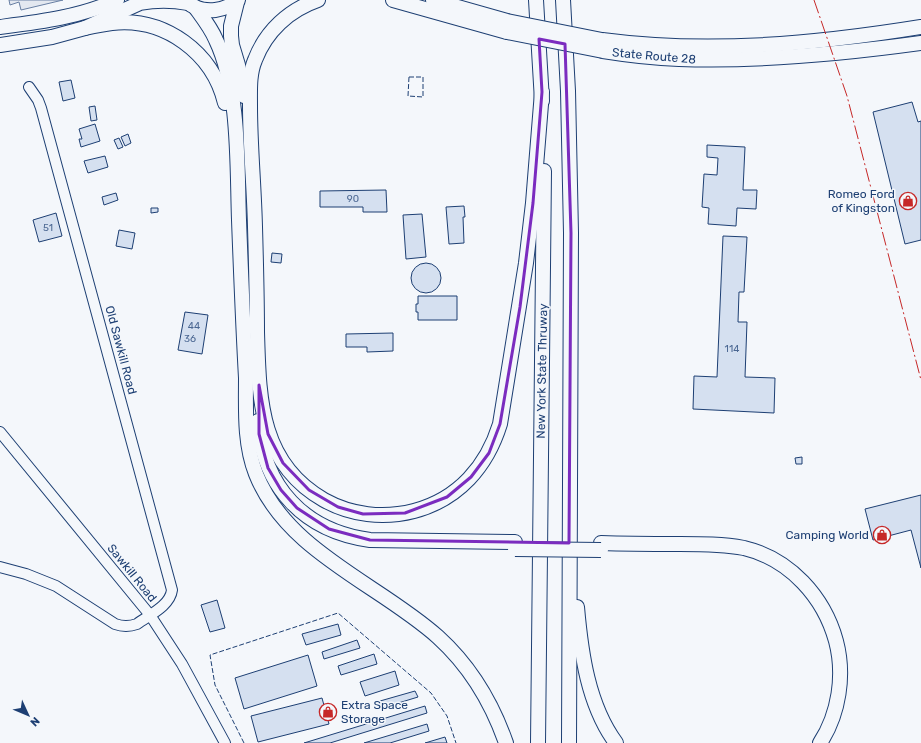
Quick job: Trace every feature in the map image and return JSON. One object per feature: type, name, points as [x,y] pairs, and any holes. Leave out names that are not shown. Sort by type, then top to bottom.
[{"type":"highway","points":[[0,28],[75,14],[97,8],[117,0]]},
{"type":"highway","points":[[85,28],[140,3],[160,0],[182,1],[205,10],[216,10],[227,7],[238,1]]},
{"type":"highway","points":[[318,0],[300,7],[281,21],[266,38],[255,60],[251,76],[250,128],[255,227],[259,385],[257,406],[260,445],[268,468],[274,479],[297,508],[316,522],[341,534],[370,540],[515,546]]},
{"type":"highway","name":"State Route 28","points":[[393,0],[507,27],[677,59],[763,59],[852,52],[921,43]]},
{"type":"highway","name":"State Route 28","points":[[433,0],[507,27]]},
{"type":"highway","name":"New York State Thruway","points":[[536,0],[542,92],[544,233],[538,743]]},
{"type":"highway","points":[[563,0],[568,91],[570,185],[569,743]]},
{"type":"highway","points":[[238,1],[231,26],[231,36],[250,128]]},
{"type":"highway","points":[[189,3],[211,31],[221,53],[225,65],[232,104],[246,378],[246,407],[251,454],[256,474],[268,497],[295,531],[317,550],[411,616],[449,648],[470,673],[485,696],[496,716],[506,743]]},
{"type":"highway","points":[[0,45],[52,37],[85,28],[126,22],[149,26],[173,35],[194,49],[208,64],[218,82],[227,111],[236,162]]},
{"type":"highway","name":"State Route 28","points":[[602,46],[760,46],[838,39],[921,27]]},
{"type":"highway","points":[[259,385],[268,434],[276,453],[283,464],[309,490],[338,507],[363,514],[390,515],[405,513],[433,504],[447,497],[471,478],[489,453],[496,439],[504,407],[526,263],[533,203],[542,92]]},
{"type":"highway","points":[[248,426],[255,459],[260,471],[282,504],[303,522],[328,536],[357,545],[601,546],[705,544],[732,546],[751,550],[780,563],[799,578],[816,597],[824,609],[834,634],[840,659],[838,700],[828,729],[820,743]]},
{"type":"highway","points":[[570,511],[578,615],[585,667],[597,706],[608,731],[616,743]]},
{"type":"highway","points":[[601,546],[705,551],[744,555],[766,563],[795,583],[811,601],[818,612],[828,636],[833,660],[834,679],[831,698],[822,726],[812,743]]},
{"type":"street","name":"Old Sawkill Road","points":[[0,567],[26,574],[56,586],[115,624],[121,626],[132,626],[150,615],[170,599],[172,590],[41,108],[38,100],[29,87]]},
{"type":"street","name":"Sawkill Road","points":[[0,432],[150,615],[182,664],[225,743]]},
{"type":"highlighted area","points":[[539,39],[565,44],[571,233],[569,543],[370,540],[329,529],[297,508],[281,490],[268,468],[259,434],[259,385],[268,434],[283,463],[309,490],[338,507],[363,514],[405,513],[447,497],[471,477],[489,453],[500,424],[520,307],[533,203],[542,92]]},
{"type":"shaded area","points":[[9,0],[63,0],[21,10],[19,2],[10,5]]},
{"type":"building","points":[[71,80],[75,98],[63,101],[59,82]]},
{"type":"building","name":"Romeo Ford of Kingston","points":[[912,102],[918,122],[921,121],[921,240],[905,244],[873,112]]},
{"type":"building","points":[[95,106],[97,120],[91,121],[89,107]]},
{"type":"building","points":[[95,124],[100,141],[81,147],[79,139],[82,139],[79,129]]},
{"type":"building","points":[[128,134],[131,143],[125,146],[121,137]]},
{"type":"building","points":[[119,138],[123,147],[118,149],[114,140]]},
{"type":"building","points":[[707,145],[745,147],[743,190],[757,190],[756,209],[737,208],[736,226],[708,224],[709,208],[702,207],[704,174],[717,175],[718,158],[707,157]]},
{"type":"building","points":[[105,156],[108,167],[88,173],[84,161]]},
{"type":"building","points":[[386,190],[387,212],[363,212],[363,207],[320,207],[320,191]]},
{"type":"building","points":[[116,193],[118,200],[104,205],[102,197]]},
{"type":"building","points":[[464,206],[464,243],[449,244],[446,207]]},
{"type":"building","points":[[151,208],[158,208],[158,212],[151,213]]},
{"type":"building","points":[[56,213],[62,236],[39,242],[33,220]]},
{"type":"building","points":[[422,214],[426,257],[406,259],[403,215]]},
{"type":"building","points":[[119,230],[135,233],[132,249],[116,246]]},
{"type":"building","points":[[723,236],[747,237],[744,292],[739,292],[738,322],[747,322],[745,377],[775,378],[774,413],[693,409],[694,376],[717,377]]},
{"type":"building","points":[[272,253],[282,254],[281,263],[271,262]]},
{"type":"building","points":[[426,263],[432,264],[440,272],[440,284],[432,292],[426,293],[420,292],[412,284],[411,278],[412,272],[420,264]]},
{"type":"building","points":[[418,296],[457,296],[457,320],[418,320],[416,304],[418,304]]},
{"type":"building","points":[[185,312],[208,315],[202,354],[178,350]]},
{"type":"building","points":[[393,333],[393,351],[367,352],[367,347],[346,347],[346,334]]},
{"type":"building","points":[[802,457],[802,464],[796,464],[795,458]]},
{"type":"building","name":"Camping World","points":[[921,495],[921,568],[911,530],[873,540],[865,509]]},
{"type":"building","points":[[217,600],[225,628],[210,632],[201,605]]},
{"type":"building","points":[[338,624],[341,635],[306,645],[302,634]]},
{"type":"building","points":[[357,640],[360,648],[324,659],[322,652]]},
{"type":"building","points":[[374,654],[377,664],[341,675],[338,666]]},
{"type":"building","points":[[308,655],[317,686],[244,709],[235,678]]},
{"type":"building","points":[[395,671],[399,685],[365,696],[360,682]]},
{"type":"building","points":[[415,691],[418,697],[382,708],[380,701]]},
{"type":"building","points":[[322,698],[329,724],[258,742],[251,716]]},
{"type":"building","points":[[425,706],[427,713],[330,743],[304,743]]},
{"type":"building","points":[[427,724],[429,731],[390,743],[364,743]]},
{"type":"building","points":[[445,737],[447,743],[425,743]]},
{"type":"fence","points":[[409,77],[423,77],[423,97],[408,96],[409,77]]},
{"type":"fence","points":[[244,743],[215,685],[210,655],[338,613],[431,693],[447,716],[456,743]]},
{"type":"power","points":[[814,0],[847,96],[921,380]]},
{"type":"place","name":"Romeo Ford of Kingston","points":[[908,201]]},
{"type":"place","name":"Camping World","points":[[882,535]]},
{"type":"place","name":"Extra Space Storage","points":[[328,712]]}]
